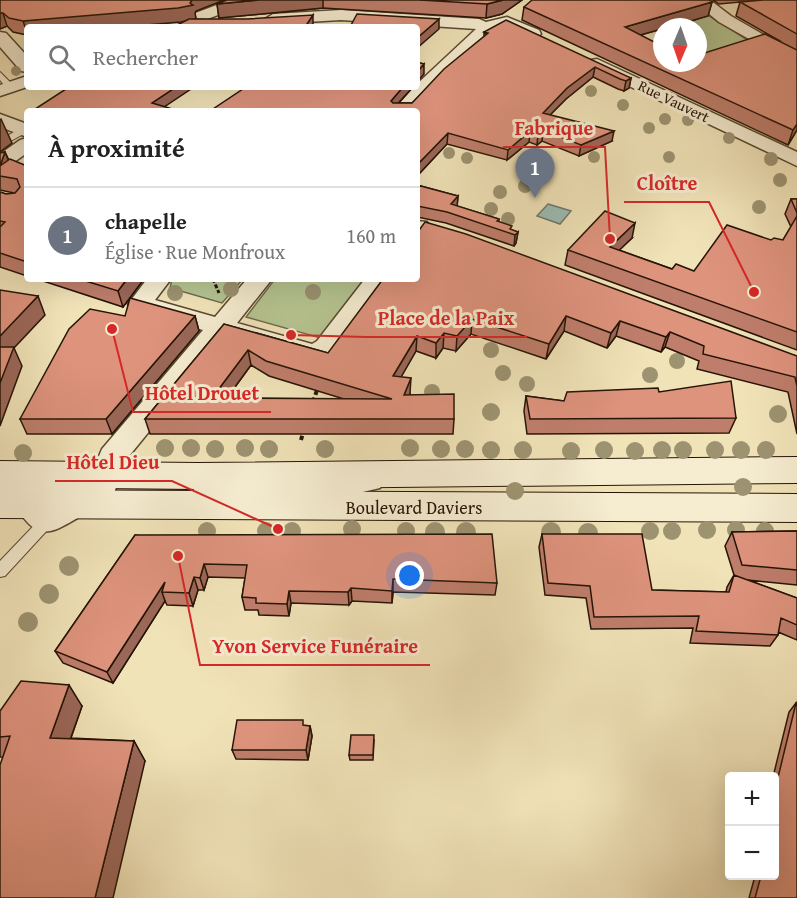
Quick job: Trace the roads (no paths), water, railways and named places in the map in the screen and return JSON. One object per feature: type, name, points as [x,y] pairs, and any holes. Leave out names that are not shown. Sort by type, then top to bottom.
[{"type":"main road","name":"Boulevard Daviers","points":[[63,498],[399,474],[797,470]]},
{"type":"main road","name":"Boulevard Daviers","points":[[0,474],[63,498],[797,508]]},
{"type":"street","points":[[192,24],[196,18],[243,0]]},
{"type":"street","points":[[700,0],[725,19],[797,61]]},
{"type":"street","points":[[716,11],[739,7]]},
{"type":"street","points":[[259,20],[479,24],[484,27],[512,18],[546,40]]},
{"type":"street","points":[[214,24],[226,23]]},
{"type":"street","points":[[405,108],[436,74],[485,30],[484,27]]},
{"type":"street","points":[[2,42],[24,42]]},
{"type":"street","points":[[2,42],[24,64]]},
{"type":"street","name":"Rue Vauvert","points":[[585,58],[797,160]]},
{"type":"street","points":[[420,69],[436,74]]},
{"type":"street","points":[[0,163],[20,128]]},
{"type":"street","points":[[157,282],[140,304],[310,353],[319,352],[327,347],[374,282]]},
{"type":"street","points":[[63,498],[112,457],[258,282]]},
{"type":"lane","points":[[0,144],[20,128]]},
{"type":"lane","points":[[0,570],[63,498]]},
{"type":"water","points":[[548,204],[571,211],[560,224],[537,216]]},
{"type":"place","name":"chapelle","points":[[535,198]]},
{"type":"place","name":"Fabrique","points":[[610,239]]},
{"type":"place","name":"Cloître","points":[[754,292]]},
{"type":"place","name":"Hôtel Drouet","points":[[112,329]]},
{"type":"place","name":"Place de la Paix","points":[[291,335]]},
{"type":"place","name":"Hôtel Dieu","points":[[278,529]]},
{"type":"place","name":"Yvon Service Funéraire","points":[[178,556]]}]
